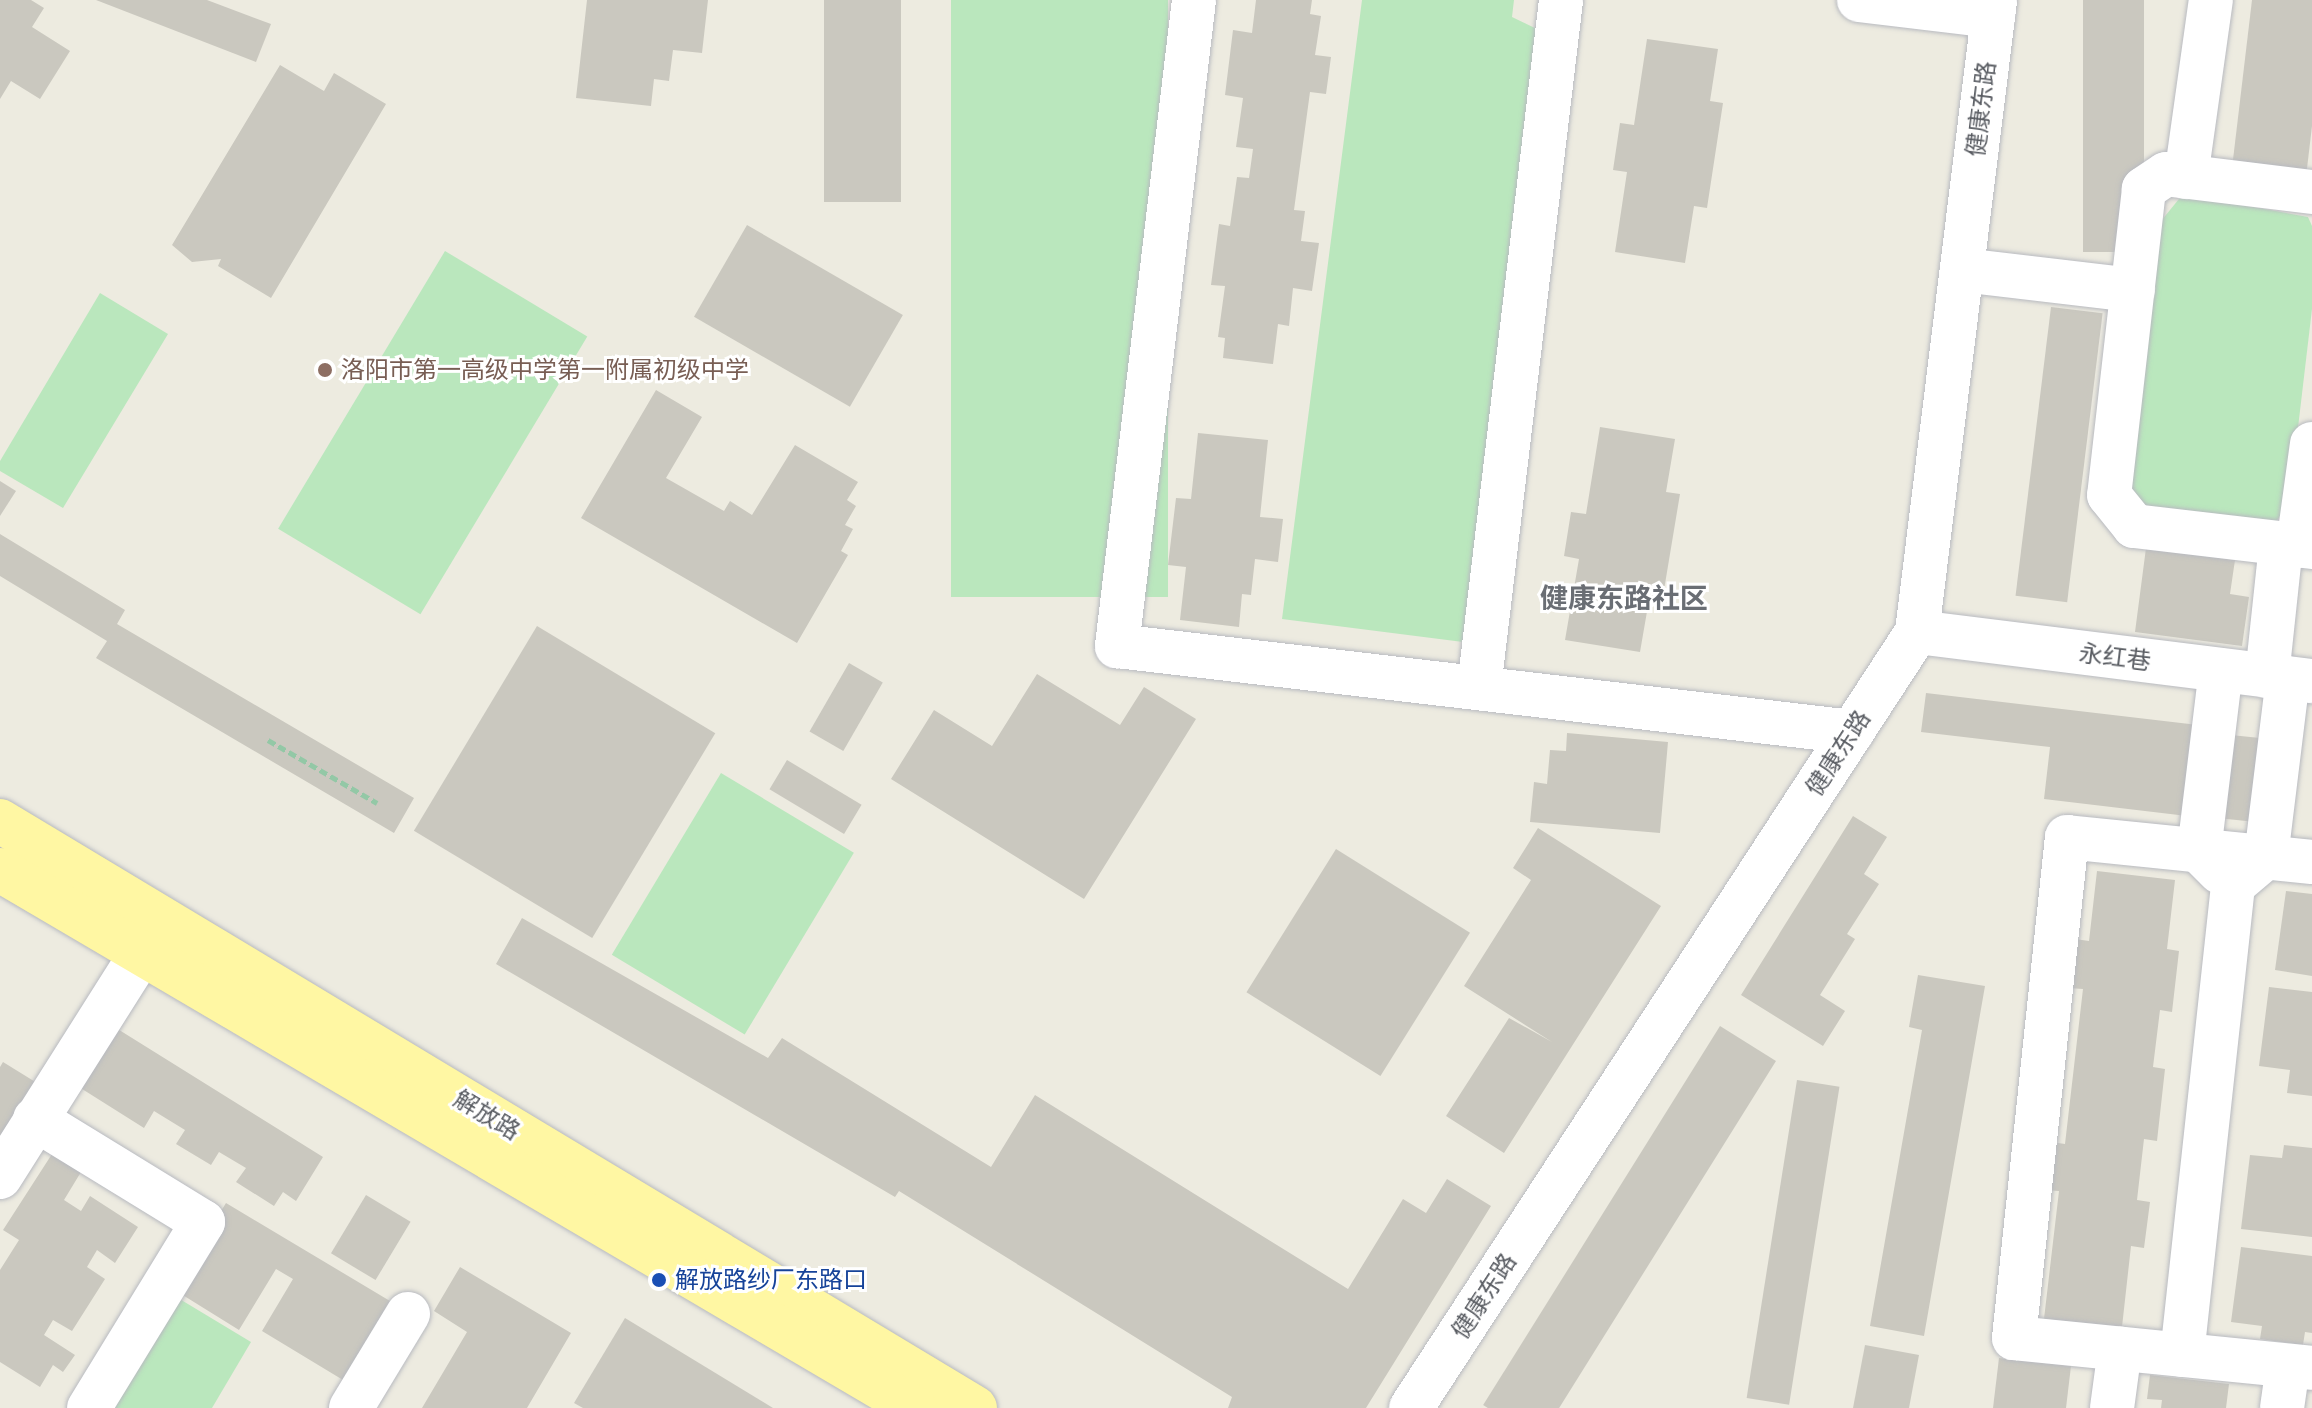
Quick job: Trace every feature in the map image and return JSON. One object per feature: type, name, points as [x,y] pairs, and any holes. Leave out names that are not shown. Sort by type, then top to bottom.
[{"type":"main road","name":"解放路","points":[[0,821],[151,937],[915,1408]]},
{"type":"main road","name":"解放路","points":[[0,870],[151,937],[975,1408]]},
{"type":"street","points":[[1194,0],[1117,646],[1852,732]]},
{"type":"street","points":[[1479,688],[1561,0]]},
{"type":"street","points":[[1859,0],[1994,8]]},
{"type":"street","points":[[2186,177],[2211,0]]},
{"type":"street","name":"健康东路","points":[[1411,1408],[1917,632],[1994,8]]},
{"type":"street","points":[[2297,546],[2134,526],[2109,495],[2144,189],[2166,174],[2312,192]]},
{"type":"street","points":[[1962,270],[2133,290]]},
{"type":"street","points":[[2182,1355],[2250,871],[2289,679],[2297,546],[2312,444]]},
{"type":"street","name":"永红巷","points":[[1917,632],[2289,679]]},
{"type":"street","points":[[2199,851],[2221,670]]},
{"type":"street","points":[[2282,1408],[2300,1367],[2014,1338],[2067,837],[2199,851],[2250,871],[2312,862]]},
{"type":"street","points":[[0,1177],[151,937]]},
{"type":"street","points":[[35,1119],[203,1222],[89,1408]]},
{"type":"street","points":[[351,1408],[408,1314]]},
{"type":"street","points":[[2112,1408],[2120,1349]]},
{"type":"path","points":[[268,740],[377,803]]},
{"type":"green space","points":[[951,0],[1168,0],[1168,597],[951,597]]},
{"type":"green space","points":[[1362,0],[1514,0],[1512,17],[1541,31],[1463,642],[1282,619]]},
{"type":"green space","points":[[2183,194],[2308,217],[2312,226],[2312,309],[2289,504],[2275,523],[2138,521],[2126,484],[2157,226]]},
{"type":"green space","points":[[445,251],[587,336],[420,614],[278,529]]},
{"type":"green space","points":[[100,293],[168,334],[63,508],[0,471],[0,461]]},
{"type":"green space","points":[[721,773],[854,853],[745,1035],[612,955]]},
{"type":"green space","points":[[173,1295],[251,1342],[212,1408],[106,1408]]},
{"type":"building","points":[[0,0],[31,0],[44,8],[32,27],[70,51],[40,99],[11,81],[0,99]]},
{"type":"building","points":[[96,0],[207,0],[271,24],[256,62]]},
{"type":"building","points":[[587,0],[708,0],[702,53],[673,50],[669,81],[654,79],[651,106],[576,98]]},
{"type":"building","points":[[824,0],[901,0],[901,202],[824,202]]},
{"type":"building","points":[[1256,0],[1312,0],[1310,14],[1321,16],[1315,55],[1331,57],[1326,94],[1310,92],[1294,210],[1305,211],[1301,241],[1319,243],[1312,291],[1293,288],[1289,326],[1278,324],[1273,364],[1223,358],[1225,338],[1218,337],[1225,286],[1211,285],[1219,224],[1230,226],[1237,177],[1249,178],[1253,149],[1236,147],[1243,98],[1225,95],[1233,30],[1252,33]]},
{"type":"building","points":[[2083,0],[2144,0],[2144,252],[2083,252]]},
{"type":"building","points":[[2252,0],[2312,0],[2312,126],[2306,177],[2232,168]]},
{"type":"building","points":[[1647,39],[1718,49],[1710,101],[1723,103],[1707,208],[1694,206],[1685,263],[1615,252],[1627,172],[1613,170],[1620,123],[1634,125]]},
{"type":"building","points":[[280,65],[324,91],[334,73],[386,104],[271,298],[218,266],[221,259],[192,262],[172,245]]},
{"type":"building","points":[[747,225],[903,315],[850,407],[694,317]]},
{"type":"building","points":[[2051,307],[2103,313],[2067,602],[2016,596]]},
{"type":"building","points":[[656,390],[702,417],[666,478],[724,511],[730,501],[752,515],[795,445],[858,482],[847,500],[856,506],[845,525],[853,529],[841,551],[848,555],[797,643],[581,518]]},
{"type":"building","points":[[1600,427],[1675,439],[1666,492],[1680,494],[1662,602],[1649,600],[1640,652],[1565,640],[1579,559],[1564,556],[1571,512],[1586,514]]},
{"type":"building","points":[[1198,433],[1268,440],[1260,517],[1283,519],[1278,562],[1255,559],[1251,595],[1242,594],[1239,627],[1180,620],[1186,567],[1168,565],[1176,498],[1191,499]]},
{"type":"building","points":[[0,481],[16,491],[0,516]]},
{"type":"building","points":[[0,534],[125,610],[117,624],[414,798],[394,833],[96,658],[107,641],[0,576]]},
{"type":"building","points":[[2146,548],[2235,560],[2230,594],[2249,597],[2242,646],[2135,632]]},
{"type":"building","points":[[537,626],[715,733],[592,938],[414,831]]},
{"type":"building","points":[[849,663],[883,682],[843,751],[810,731]]},
{"type":"building","points":[[1037,674],[1120,725],[1144,687],[1196,719],[1084,899],[891,779],[934,710],[992,746]]},
{"type":"building","points":[[1926,693],[2198,725],[2187,816],[2044,799],[2050,747],[1921,732]]},
{"type":"building","points":[[1567,733],[1668,742],[1660,833],[1530,822],[1534,782],[1547,784],[1550,750],[1566,751]]},
{"type":"building","points":[[2231,735],[2260,738],[2251,822],[2222,819]]},
{"type":"building","points":[[787,760],[862,805],[844,834],[769,789]]},
{"type":"building","points":[[1853,816],[1887,837],[1864,874],[1879,884],[1847,934],[1855,939],[1820,995],[1845,1011],[1823,1046],[1741,995]]},
{"type":"building","points":[[1538,828],[1661,906],[1504,1153],[1446,1116],[1509,1018],[1552,1042],[1464,986],[1531,880],[1513,868]]},
{"type":"building","points":[[1336,849],[1470,933],[1380,1076],[1246,992]]},
{"type":"building","points":[[2097,871],[2175,880],[2167,949],[2179,951],[2172,1012],[2160,1010],[2153,1067],[2165,1069],[2157,1141],[2144,1139],[2137,1200],[2150,1202],[2144,1248],[2131,1246],[2122,1327],[2044,1319],[2059,1191],[2045,1190],[2051,1142],[2065,1144],[2083,989],[2069,988],[2075,939],[2089,941]]},
{"type":"building","points":[[2286,891],[2312,894],[2312,976],[2275,970]]},
{"type":"building","points":[[522,918],[768,1058],[782,1038],[991,1167],[1035,1095],[1348,1289],[1403,1199],[1426,1213],[1447,1179],[1491,1206],[1366,1408],[1228,1408],[1232,1397],[899,1191],[895,1197],[496,964]]},
{"type":"building","points":[[1918,975],[1985,986],[1924,1336],[1870,1326],[1922,1030],[1909,1027]]},
{"type":"building","points":[[2269,987],[2312,992],[2312,1096],[2287,1093],[2290,1070],[2259,1066]]},
{"type":"building","points":[[108,1023],[323,1157],[296,1201],[283,1192],[274,1206],[236,1182],[246,1168],[219,1152],[211,1165],[176,1144],[185,1130],[154,1111],[144,1128],[71,1082]]},
{"type":"building","points":[[1720,1026],[1776,1061],[1559,1408],[1488,1408],[1483,1405]]},
{"type":"building","points":[[3,1062],[37,1083],[0,1144],[0,1067]]},
{"type":"building","points":[[1797,1080],[1839,1087],[1789,1405],[1747,1398]]},
{"type":"building","points":[[2284,1145],[2312,1148],[2312,1237],[2241,1229],[2250,1155],[2282,1158]]},
{"type":"building","points":[[52,1154],[81,1172],[64,1200],[81,1211],[90,1196],[138,1227],[115,1263],[97,1250],[87,1267],[105,1279],[72,1331],[53,1320],[44,1335],[75,1355],[63,1372],[53,1365],[40,1387],[0,1362],[0,1270],[19,1240],[3,1230]]},
{"type":"building","points":[[366,1195],[411,1222],[376,1280],[331,1253]]},
{"type":"building","points":[[226,1203],[390,1301],[343,1380],[262,1331],[293,1279],[276,1269],[239,1330],[173,1289]]},
{"type":"building","points":[[2241,1247],[2312,1256],[2312,1333],[2305,1332],[2303,1345],[2260,1339],[2262,1326],[2231,1322]]},
{"type":"building","points":[[460,1267],[571,1333],[527,1408],[422,1408],[467,1332],[434,1311]]},
{"type":"building","points":[[625,1318],[773,1408],[583,1408],[574,1403]]},
{"type":"building","points":[[1865,1345],[1919,1355],[1909,1408],[1853,1408]]},
{"type":"building","points":[[1999,1358],[2071,1366],[2066,1408],[1993,1408]]},
{"type":"building","points":[[2150,1375],[2229,1384],[2226,1408],[2161,1408],[2162,1400],[2147,1399]]},
{"type":"place","name":"洛阳市第一高级中学第一附属初级中学","points":[[325,370]]},
{"type":"place","name":"解放路纱厂东路口","points":[[659,1280]]},
{"type":"district","name":"健康东路社区","points":[[1624,598]]}]
